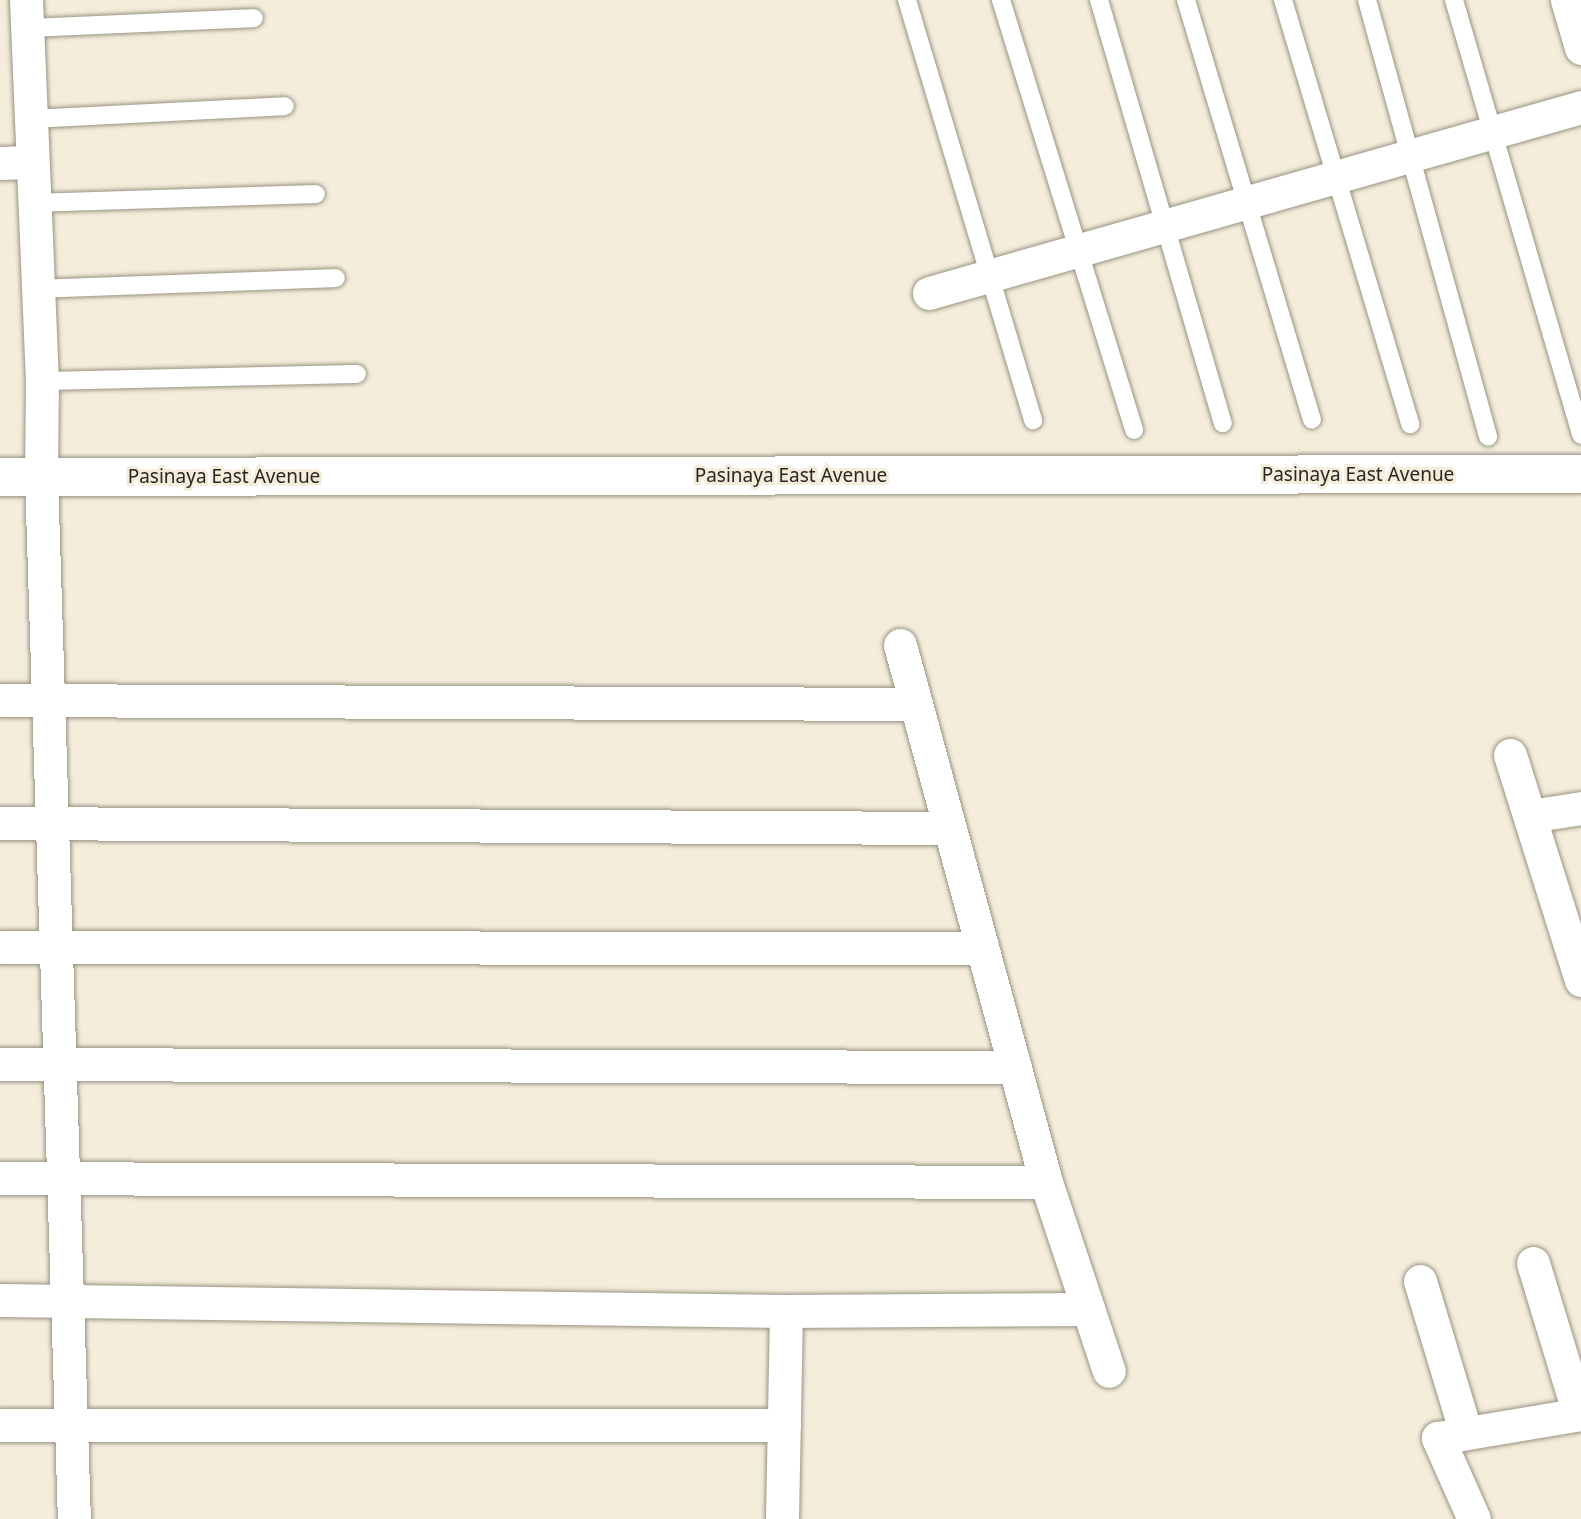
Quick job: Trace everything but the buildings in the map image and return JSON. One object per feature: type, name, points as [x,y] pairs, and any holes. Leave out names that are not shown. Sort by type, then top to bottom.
[{"type":"street","points":[[26,14],[30,119],[16,162],[33,203],[42,381],[41,477],[74,1519]]},
{"type":"street","points":[[929,293],[1581,107]]},
{"type":"street","name":"Pasinaya East Avenue","points":[[0,477],[1581,474]]},
{"type":"street","points":[[900,645],[1046,1182],[1109,1371]]},
{"type":"street","points":[[0,700],[916,704]]},
{"type":"street","points":[[1510,755],[1530,816],[1572,924],[1581,980]]},
{"type":"street","points":[[1530,816],[1581,808]]},
{"type":"street","points":[[0,823],[949,828]]},
{"type":"street","points":[[0,947],[982,947]]},
{"type":"street","points":[[0,1064],[1014,1068]]},
{"type":"street","points":[[0,1178],[1046,1182]]},
{"type":"street","points":[[1474,1519],[1438,1438],[1580,1414],[1533,1263]]},
{"type":"street","points":[[1420,1281],[1466,1433]]},
{"type":"street","points":[[0,1300],[786,1311],[1088,1309]]},
{"type":"street","points":[[782,1519],[786,1311]]},
{"type":"street","points":[[0,1425],[783,1424]]},
{"type":"lane","points":[[907,0],[1032,421]]},
{"type":"lane","points":[[1002,0],[1134,430]]},
{"type":"lane","points":[[1099,0],[1223,424]]},
{"type":"lane","points":[[1186,0],[1312,419]]},
{"type":"lane","points":[[1283,0],[1410,424]]},
{"type":"lane","points":[[1367,0],[1488,437]]},
{"type":"lane","points":[[1454,0],[1581,435]]},
{"type":"lane","points":[[26,14],[254,18]]},
{"type":"lane","points":[[30,119],[285,106]]},
{"type":"lane","points":[[33,203],[316,194]]},
{"type":"lane","points":[[37,289],[335,278]]},
{"type":"lane","points":[[42,381],[358,374]]}]
